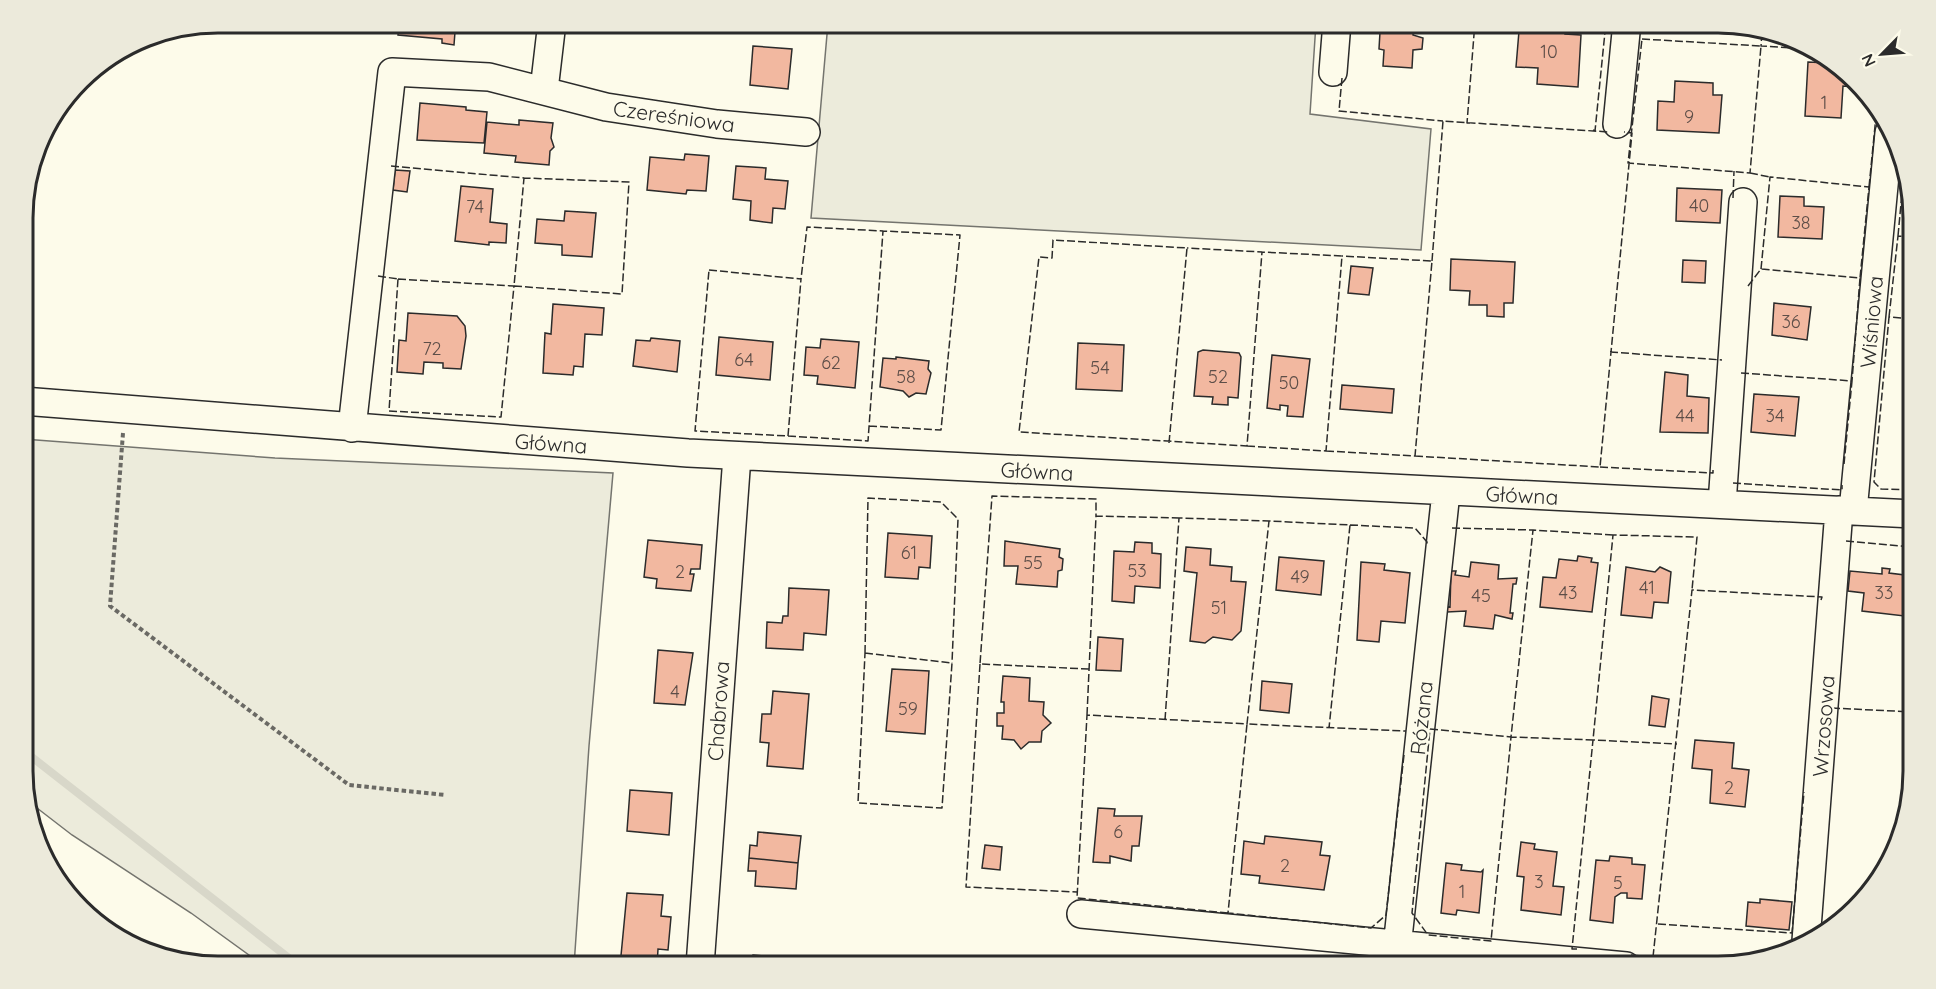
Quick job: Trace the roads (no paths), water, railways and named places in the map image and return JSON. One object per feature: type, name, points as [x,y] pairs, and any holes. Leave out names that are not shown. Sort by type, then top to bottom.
[{"type":"street","points":[[544,90],[551,33]]},
{"type":"street","points":[[1332,72],[1336,33]]},
{"type":"street","points":[[1617,124],[1626,33]]},
{"type":"street","name":"Czereśniowa","points":[[352,428],[392,72],[489,77],[606,107],[717,124],[806,132]]},
{"type":"street","name":"Wiśniowa","points":[[1846,511],[1888,144]]},
{"type":"street","points":[[1722,504],[1743,202]]},
{"type":"street","name":"Główna","points":[[33,402],[737,456],[1903,514]]},
{"type":"street","name":"Chabrowa","points":[[701,956],[737,456]]},
{"type":"street","name":"Różana","points":[[1396,955],[1446,492]]},
{"type":"street","name":"Wrzosowa","points":[[1807,933],[1846,511]]},
{"type":"street","points":[[1081,914],[1417,956]]},
{"type":"waterway","points":[[33,758],[286,956]]}]
